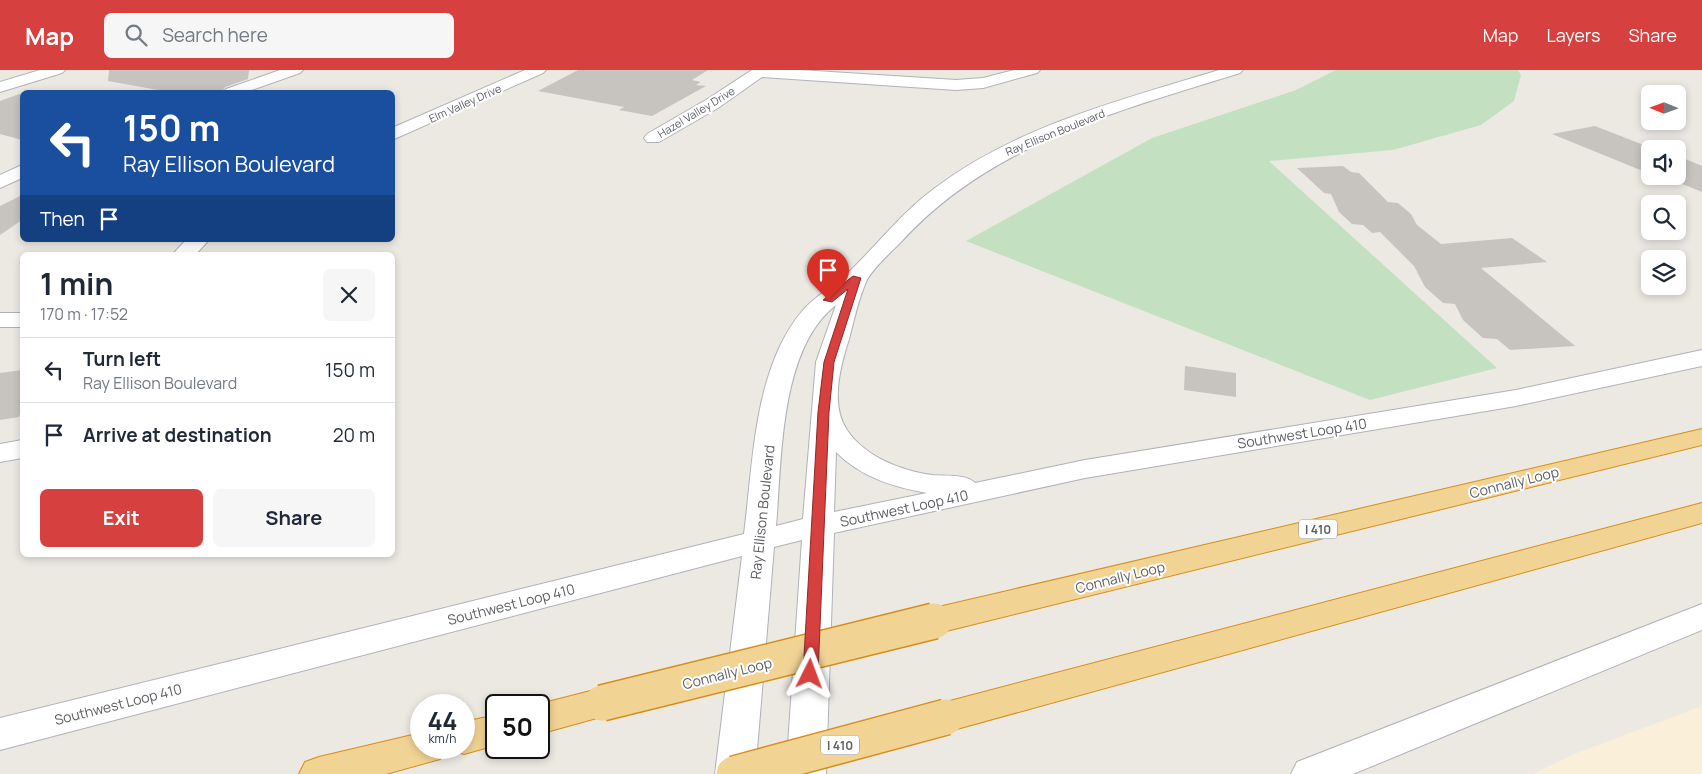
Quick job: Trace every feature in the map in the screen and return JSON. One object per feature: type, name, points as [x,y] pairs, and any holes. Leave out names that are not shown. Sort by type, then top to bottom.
[{"type":"highway","name":"Connally Loop","points":[[550,716],[934,621],[1702,437]]},
{"type":"highway","name":"I 410","points":[[734,774],[1702,513]]},
{"type":"highway","points":[[1619,536],[1702,531]]},
{"type":"highway","points":[[319,774],[410,752]]},
{"type":"main road","points":[[0,87],[57,70]]},
{"type":"main road","points":[[238,90],[295,70]]},
{"type":"main road","name":"Elm Valley Drive","points":[[395,134],[538,70]]},
{"type":"main road","name":"Hazel Valley Drive","points":[[653,138],[712,104],[759,72],[956,85],[983,83],[1032,70]]},
{"type":"main road","name":"Ray Ellison Boulevard","points":[[734,774],[773,408],[782,371],[796,339],[814,311],[856,278],[891,240],[937,196],[1007,150],[1066,125],[1235,70]]},
{"type":"main road","points":[[0,182],[20,172]]},
{"type":"main road","points":[[186,252],[196,242]]},
{"type":"main road","name":"Ray Ellison Boulevard","points":[[806,774],[817,526],[829,362],[856,278]]},
{"type":"main road","points":[[0,320],[20,320]]},
{"type":"main road","name":"Southwest Loop 410","points":[[0,734],[817,526],[1085,469],[1516,398],[1702,358]]},
{"type":"main road","points":[[824,412],[840,441],[861,460],[883,472],[905,480],[933,486],[994,489]]},
{"type":"main road","points":[[0,453],[20,449]]},
{"type":"main road","points":[[1312,774],[1702,616]]},
{"type":"shaded area","points":[[1702,706],[1702,774],[1532,774],[1577,753]]},
{"type":"green space","points":[[1336,70],[1518,70],[1521,75],[1514,101],[1481,125],[1393,150],[1269,161],[1497,368],[1370,400],[966,241],[1152,138],[1296,90]]},
{"type":"building","points":[[109,70],[249,70],[248,79],[225,87],[223,90],[158,90],[108,81]]},
{"type":"building","points":[[578,70],[708,70],[692,80],[701,82],[696,85],[706,86],[652,116],[619,110],[624,107],[538,91]]},
{"type":"building","points":[[20,94],[20,139],[0,134],[0,101]]},
{"type":"building","points":[[1595,126],[1641,144],[1641,170],[1552,134]]},
{"type":"building","points":[[1686,159],[1702,166],[1702,192],[1685,185]]},
{"type":"building","points":[[1343,166],[1351,172],[1359,173],[1388,202],[1398,203],[1411,214],[1417,225],[1441,244],[1512,238],[1547,262],[1481,268],[1575,346],[1510,350],[1497,339],[1483,338],[1463,320],[1455,304],[1443,303],[1425,287],[1414,266],[1380,232],[1372,233],[1363,225],[1352,224],[1339,212],[1331,194],[1324,193],[1297,168]]},
{"type":"building","points":[[20,196],[20,221],[0,235],[0,206]]},
{"type":"building","points":[[1185,366],[1236,373],[1236,397],[1184,390]]},
{"type":"building","points":[[20,370],[19,417],[0,420],[0,373]]},
{"type":"route","points":[[810,674],[817,526],[829,362],[856,278],[828,300]]}]
